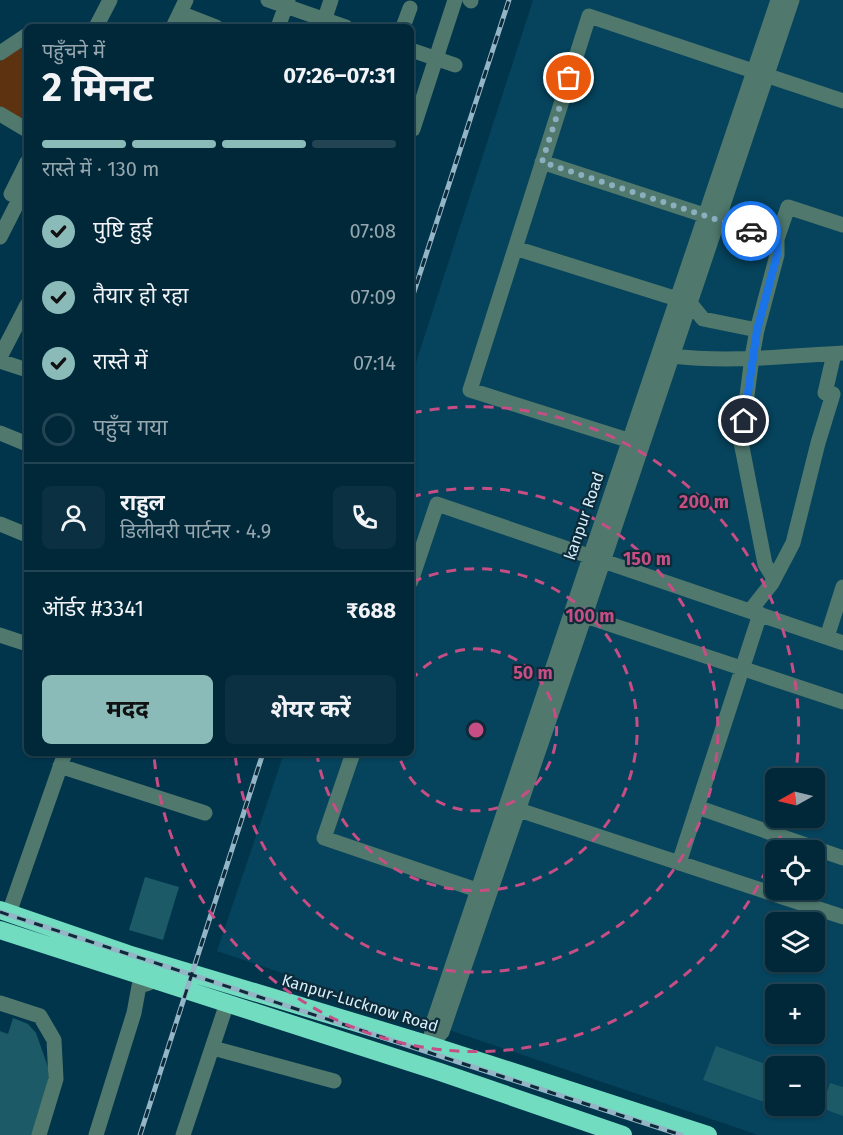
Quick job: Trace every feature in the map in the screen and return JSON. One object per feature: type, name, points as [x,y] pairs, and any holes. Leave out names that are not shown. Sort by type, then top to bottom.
[{"type":"highway","name":"Kanpur-Lucknow Road","points":[[4,911],[128,954],[430,1045],[708,1135]]},
{"type":"highway","points":[[0,931],[429,1068],[623,1135]]},
{"type":"street","points":[[98,24],[110,0]]},
{"type":"street","points":[[109,24],[121,0]]},
{"type":"street","points":[[268,0],[287,3],[323,23],[331,0]]},
{"type":"street","points":[[414,126],[455,0]]},
{"type":"street","points":[[430,1045],[442,1032],[512,807],[585,616],[596,559],[760,73],[778,0]]},
{"type":"street","points":[[760,73],[792,0]]},
{"type":"street","points":[[279,24],[287,3]]},
{"type":"street","points":[[404,24],[410,8]]},
{"type":"street","points":[[180,13],[208,24]]},
{"type":"street","points":[[635,443],[470,390],[589,16],[843,101]]},
{"type":"street","points":[[0,53],[24,37]]},
{"type":"street","points":[[414,51],[454,65]]},
{"type":"street","points":[[0,114],[24,128]]},
{"type":"street","points":[[542,162],[777,239]]},
{"type":"street","points":[[0,215],[24,168]]},
{"type":"street","points":[[0,237],[24,190]]},
{"type":"street","points":[[774,579],[765,564],[741,442],[757,330],[777,255],[777,239],[788,207],[843,225]]},
{"type":"street","points":[[515,248],[683,301],[703,319],[757,330]]},
{"type":"street","points":[[635,443],[672,356],[683,301]]},
{"type":"street","points":[[24,310],[0,359],[24,369]]},
{"type":"street","points":[[672,356],[695,359],[838,353],[825,393],[833,394],[818,442],[793,543],[755,613],[742,668],[679,863]]},
{"type":"street","points":[[0,433],[24,443]]},
{"type":"street","points":[[414,572],[437,504],[843,643]]},
{"type":"street","points":[[0,524],[24,534]]},
{"type":"street","name":"kanpur Road","points":[[430,1045],[432,1023],[477,890],[512,807],[596,559]]},
{"type":"street","points":[[827,637],[843,587]]},
{"type":"street","points":[[585,616],[843,702]]},
{"type":"street","points":[[0,634],[24,643]]},
{"type":"street","points":[[352,756],[324,838],[477,890]]},
{"type":"street","points":[[4,911],[62,760],[205,813]]},
{"type":"street","points":[[512,807],[843,917]]},
{"type":"street","points":[[697,807],[843,858]]},
{"type":"street","points":[[96,1135],[134,1013],[139,986],[149,983],[152,978]]},
{"type":"street","points":[[0,1003],[40,1016],[54,1040],[56,1079],[39,1135]]},
{"type":"street","points":[[183,1135],[228,1003]]},
{"type":"street","points":[[213,1048],[334,1081]]},
{"type":"shaded area","points":[[533,0],[843,0],[843,1135],[758,1135],[217,951],[283,756],[414,756],[414,369]]},
{"type":"shaded area","points":[[24,46],[24,120],[0,107],[0,61]]},
{"type":"building","points":[[145,877],[179,887],[163,940],[129,930]]},
{"type":"building","points":[[13,1018],[28,1024],[36,1033],[48,1067],[48,1089],[32,1135],[0,1135],[0,1031],[8,1034]]},
{"type":"building","points":[[716,1046],[765,1064],[765,1102],[703,1080]]},
{"type":"building","points":[[830,1083],[843,1087],[843,1116],[825,1109],[825,1097]]},
{"type":"railway","points":[[414,292],[509,0]]},
{"type":"railway","points":[[140,1135],[262,756]]},
{"type":"railway","points":[[0,912],[681,1135]]},
{"type":"way so far","points":[[569,78],[542,162],[751,231]]},
{"type":"route","points":[[744,421],[757,330],[777,255],[777,239],[751,231]]}]
